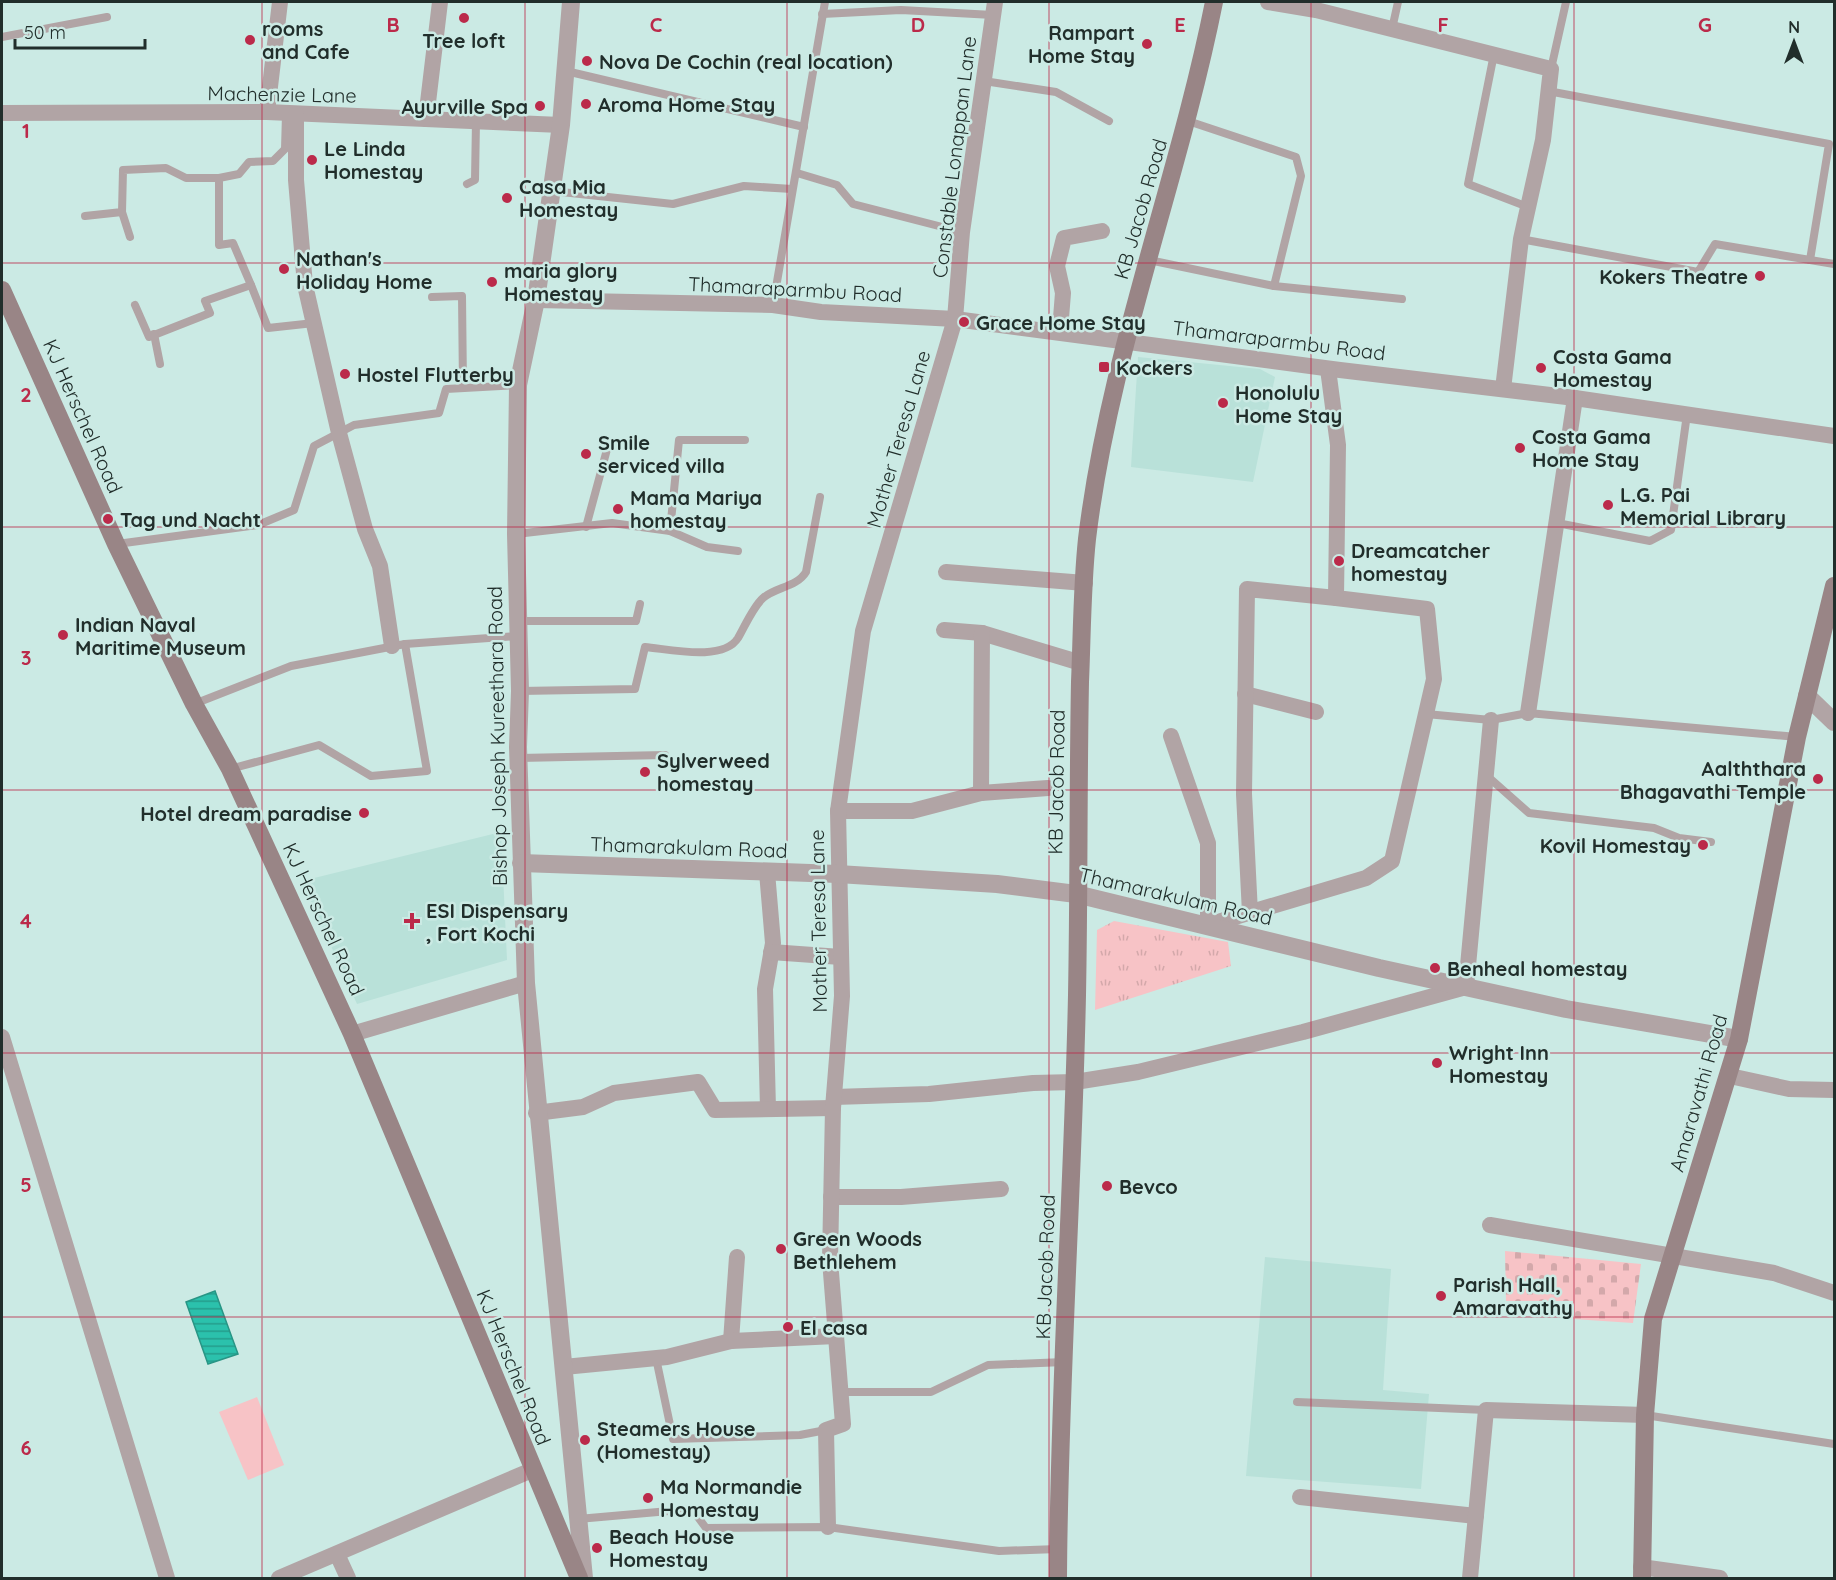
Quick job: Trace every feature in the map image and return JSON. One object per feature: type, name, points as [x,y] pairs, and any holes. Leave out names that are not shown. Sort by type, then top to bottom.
[{"type":"main road","name":"KB Jacob Road","points":[[1058,1578],[1075,1082],[1081,663],[1087,541],[1100,457],[1126,341],[1188,121],[1214,2]]},
{"type":"main road","name":"KJ Herschel Road","points":[[2,290],[116,544],[194,704],[230,769],[352,1034],[579,1578]]},
{"type":"main road","name":"Amaravathi Road","points":[[1641,1573],[1645,1415],[1653,1319],[1730,1076],[1797,737],[1832,605],[1834,586]]},
{"type":"street","points":[[267,112],[280,2]]},
{"type":"street","points":[[426,118],[440,2]]},
{"type":"street","name":"Bishop Joseph Kureethara Road","points":[[571,2],[561,125],[552,191],[536,300],[518,385],[516,534],[521,863],[526,982],[536,1113],[584,1578]]},
{"type":"street","points":[[1268,2],[1316,10],[1551,69],[1543,140],[1521,238],[1503,389]]},
{"type":"street","name":"Constable Lonappan Lane","points":[[955,319],[962,232],[994,8]]},
{"type":"street","name":"Machenzie Lane","points":[[2,113],[267,112],[561,125]]},
{"type":"street","points":[[291,114],[305,285],[339,433],[365,529],[380,566],[399,645]]},
{"type":"street","points":[[1066,332],[1061,318],[1063,293],[1057,266],[1064,238],[1102,231]]},
{"type":"street","name":"Thamaraparmbu Road","points":[[536,300],[773,305],[821,312],[955,319],[1066,332],[1328,369],[1575,398],[1834,436]]},
{"type":"street","name":"Mother Teresa Lane","points":[[826,1430],[843,1424],[830,1260],[834,1102],[842,996],[838,811],[863,632],[955,319]]},
{"type":"street","points":[[1328,369],[1338,445],[1336,598]]},
{"type":"street","points":[[1528,713],[1575,398]]},
{"type":"street","points":[[946,572],[1084,583]]},
{"type":"street","points":[[1170,736],[1208,843],[1208,925],[1250,913],[1366,878],[1392,861],[1434,679],[1427,609],[1247,589],[1244,794],[1250,913]]},
{"type":"street","points":[[944,630],[982,633],[1081,663]]},
{"type":"street","points":[[981,793],[982,633]]},
{"type":"street","points":[[1245,694],[1316,712]]},
{"type":"street","points":[[1807,696],[1834,722]]},
{"type":"street","points":[[536,1113],[584,1107],[614,1093],[698,1082],[715,1110],[768,1109],[1033,1083],[1075,1082],[1138,1072],[1303,1032],[1466,987],[1491,720]]},
{"type":"street","points":[[838,811],[912,811],[981,793],[1048,788]]},
{"type":"street","name":"Thamarakulam Road","points":[[521,863],[838,874],[997,884],[1076,894],[1566,1009],[1739,1039]]},
{"type":"street","points":[[767,872],[771,952],[764,1011],[769,1066],[768,1109]]},
{"type":"street","points":[[771,952],[841,957]]},
{"type":"street","points":[[352,1034],[526,982]]},
{"type":"street","points":[[2,1041],[166,1578]]},
{"type":"street","points":[[1730,1076],[1789,1089],[1834,1090]]},
{"type":"street","points":[[831,1197],[901,1197],[1001,1189]]},
{"type":"street","points":[[1490,1225],[1774,1273],[1834,1293]]},
{"type":"street","points":[[731,1341],[736,1257]]},
{"type":"street","points":[[564,1367],[656,1358],[731,1341],[836,1336]]},
{"type":"street","points":[[1470,1578],[1486,1410],[1645,1415]]},
{"type":"street","points":[[826,1430],[828,1527]]},
{"type":"street","points":[[279,1578],[532,1470]]},
{"type":"street","points":[[1300,1497],[1476,1516]]},
{"type":"street","points":[[337,1554],[348,1578]]},
{"type":"street","points":[[1641,1573],[1719,1578]]},
{"type":"lane","points":[[773,305],[825,2]]},
{"type":"lane","points":[[1392,29],[1398,2]]},
{"type":"lane","points":[[1551,69],[1566,2]]},
{"type":"lane","points":[[822,14],[994,8]]},
{"type":"lane","points":[[2,37],[107,17]]},
{"type":"lane","points":[[1494,54],[1467,184],[1528,207]]},
{"type":"lane","points":[[566,70],[804,127]]},
{"type":"lane","points":[[984,81],[1056,92],[1109,121]]},
{"type":"lane","points":[[1548,91],[1829,144],[1810,260]]},
{"type":"lane","points":[[130,237],[123,212],[123,170],[166,168],[186,177],[219,178],[239,174],[249,162],[273,161],[285,149],[291,114]]},
{"type":"lane","points":[[467,184],[475,180],[476,121]]},
{"type":"lane","points":[[1188,121],[1296,157],[1301,176],[1274,286]]},
{"type":"lane","points":[[797,173],[837,185],[853,204],[962,232]]},
{"type":"lane","points":[[219,178],[219,245],[232,243],[268,328],[314,323]]},
{"type":"lane","points":[[552,191],[673,204],[744,186],[792,189]]},
{"type":"lane","points":[[85,216],[123,212]]},
{"type":"lane","points":[[1521,238],[1698,272],[1715,244],[1834,264]]},
{"type":"lane","points":[[1149,260],[1274,286],[1402,299]]},
{"type":"lane","points":[[135,305],[148,337],[210,313],[205,301],[251,285]]},
{"type":"lane","points":[[432,297],[462,296],[463,388]]},
{"type":"lane","points":[[154,334],[160,364]]},
{"type":"lane","points":[[116,544],[258,525],[294,510],[314,446],[354,425],[439,413],[446,389],[518,385]]},
{"type":"lane","points":[[1557,523],[1650,541],[1671,530],[1687,413]]},
{"type":"lane","points":[[670,531],[679,440],[745,440]]},
{"type":"lane","points":[[586,526],[609,442]]},
{"type":"lane","points":[[520,691],[635,689],[645,646],[721,651],[735,643],[760,601],[770,593],[802,579],[806,572],[820,497]]},
{"type":"lane","points":[[516,534],[612,523],[670,531],[707,547],[738,551]]},
{"type":"lane","points":[[194,704],[291,666],[399,645],[518,628],[636,621],[640,604]]},
{"type":"lane","points":[[230,769],[319,745],[371,776],[427,771],[399,645]]},
{"type":"lane","points":[[1426,714],[1491,720],[1528,713],[1797,737]]},
{"type":"lane","points":[[519,758],[665,755]]},
{"type":"lane","points":[[1486,775],[1528,813],[1654,828],[1679,838],[1711,842]]},
{"type":"lane","points":[[656,1358],[674,1438],[800,1435],[826,1430]]},
{"type":"lane","points":[[840,1392],[931,1392],[988,1365],[1064,1362]]},
{"type":"lane","points":[[1297,1402],[1486,1410]]},
{"type":"lane","points":[[1645,1415],[1834,1444]]},
{"type":"lane","points":[[577,1519],[692,1509],[706,1528],[828,1527],[999,1551],[1058,1549]]},
{"type":"shaded area","points":[[1138,357],[1260,369],[1275,377],[1253,482],[1131,467]]},
{"type":"shaded area","name":"ESI Dispensary , Fort Kochi","points":[[501,832],[507,960],[357,1004],[302,881]]},
{"type":"shaded area","points":[[1265,1257],[1391,1269],[1383,1390],[1429,1394],[1421,1489],[1246,1476]]},
{"type":"shaded area","points":[[215,1291],[238,1354],[208,1364],[186,1302]]},
{"type":"green space","points":[[1114,921],[1228,942],[1231,966],[1095,1010],[1097,930]]},
{"type":"green space","points":[[1505,1251],[1641,1264],[1633,1323],[1573,1319],[1573,1301],[1506,1301]]},
{"type":"green space","points":[[257,1397],[284,1465],[248,1480],[219,1412]]},
{"type":"place","name":"Tree loft","points":[[464,18]]},
{"type":"place","name":"rooms and Cafe","points":[[250,40]]},
{"type":"place","name":"Rampart Home Stay","points":[[1147,44]]},
{"type":"place","name":"Nova De Cochin (real location)","points":[[587,61]]},
{"type":"place","name":"Aroma Home Stay","points":[[586,104]]},
{"type":"place","name":"Ayurville Spa","points":[[540,106]]},
{"type":"place","name":"Le Linda Homestay","points":[[312,160]]},
{"type":"place","name":"Casa Mia Homestay","points":[[507,198]]},
{"type":"place","name":"Nathan's Holiday Home","points":[[284,269]]},
{"type":"place","name":"Kokers Theatre","points":[[1760,276]]},
{"type":"place","name":"maria glory Homestay","points":[[492,282]]},
{"type":"place","name":"Grace Home Stay","points":[[964,322]]},
{"type":"place","name":"Kockers","points":[[1104,367]]},
{"type":"place","name":"Costa Gama Homestay","points":[[1541,368]]},
{"type":"place","name":"Hostel Flutterby","points":[[345,374]]},
{"type":"place","name":"Honolulu Home Stay","points":[[1223,403]]},
{"type":"place","name":"Costa Gama Home Stay","points":[[1520,448]]},
{"type":"place","name":"Smile serviced villa","points":[[586,454]]},
{"type":"place","name":"L.G. Pai Memorial Library","points":[[1608,505]]},
{"type":"place","name":"Mama Mariya homestay","points":[[618,509]]},
{"type":"place","name":"Tag und Nacht","points":[[108,519]]},
{"type":"place","name":"Dreamcatcher homestay","points":[[1339,561]]},
{"type":"place","name":"Indian Naval Maritime Museum","points":[[63,635]]},
{"type":"place","name":"Sylverweed homestay","points":[[645,772]]},
{"type":"place","name":"Aalththara Bhagavathi Temple","points":[[1818,779]]},
{"type":"place","name":"Hotel dream paradise","points":[[364,813]]},
{"type":"place","name":"Kovil Homestay","points":[[1703,845]]},
{"type":"place","name":"ESI Dispensary , Fort Kochi","points":[[412,921]]},
{"type":"place","name":"Benheal homestay","points":[[1435,968]]},
{"type":"place","name":"Wright Inn Homestay","points":[[1437,1063]]},
{"type":"place","name":"Bevco","points":[[1107,1186]]},
{"type":"place","name":"Green Woods Bethlehem","points":[[781,1249]]},
{"type":"place","name":"Parish Hall, Amaravathy","points":[[1441,1296]]},
{"type":"place","name":"El casa","points":[[788,1327]]},
{"type":"place","name":"Steamers House (Homestay)","points":[[585,1440]]},
{"type":"place","name":"Ma Normandie Homestay","points":[[648,1498]]},
{"type":"place","name":"Beach House Homestay","points":[[597,1548]]}]
